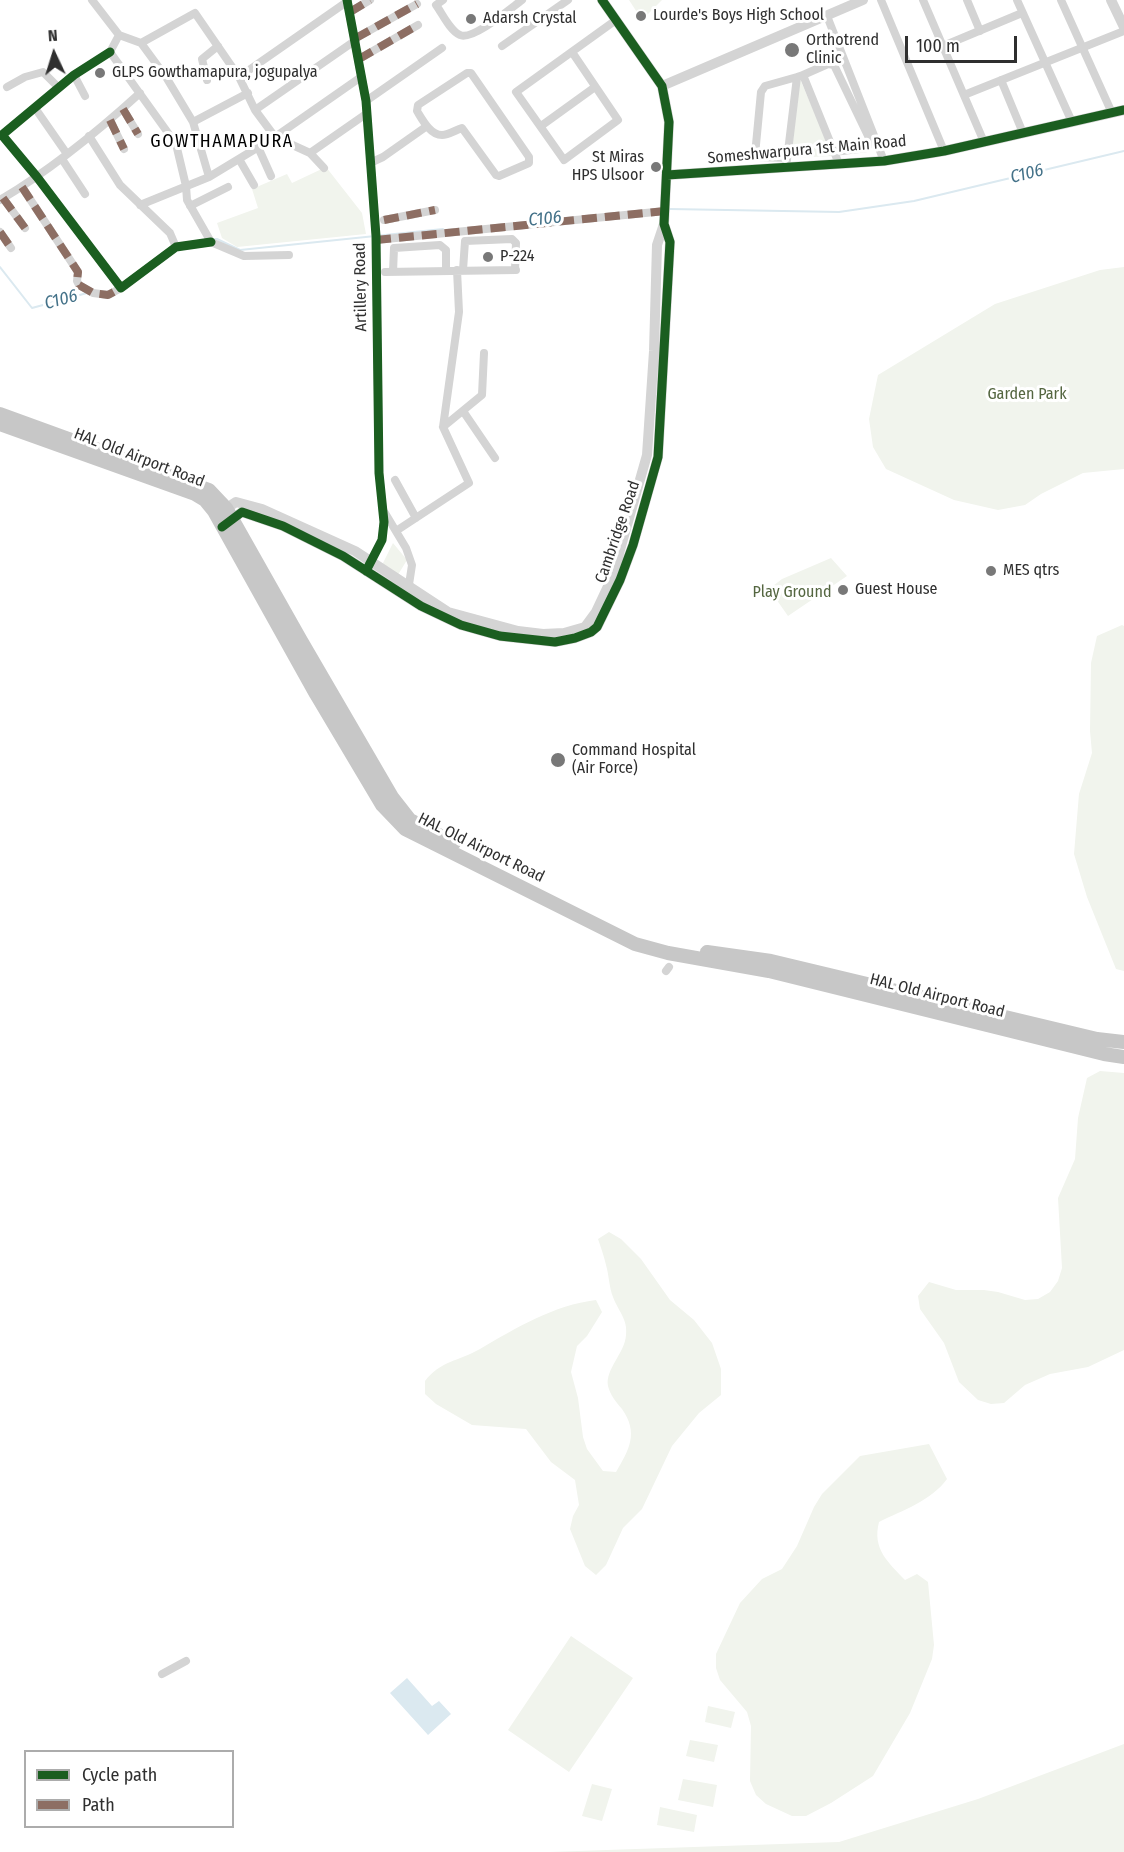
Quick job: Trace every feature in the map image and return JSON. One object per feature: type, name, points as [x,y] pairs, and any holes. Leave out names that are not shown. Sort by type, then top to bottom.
[{"type":"main road","name":"HAL Old Airport Road","points":[[0,414],[209,490],[316,694],[376,795],[405,829],[668,953],[769,971],[1069,1046],[1124,1057]]},
{"type":"main road","name":"HAL Old Airport Road","points":[[0,424],[195,494],[224,517]]},
{"type":"main road","name":"HAL Old Airport Road","points":[[637,940],[686,949],[748,956],[1087,1037],[1124,1042]]},
{"type":"street","points":[[92,0],[119,35],[141,43],[166,77],[194,122],[209,177]]},
{"type":"street","points":[[350,12],[370,0]]},
{"type":"street","points":[[443,0],[436,5],[456,32],[465,36],[474,34],[522,0]]},
{"type":"street","points":[[502,45],[568,0]]},
{"type":"street","points":[[602,0],[662,86],[827,16],[846,3],[863,0]]},
{"type":"street","points":[[881,0],[944,151]]},
{"type":"street","points":[[922,0],[984,142]]},
{"type":"street","points":[[967,0],[980,31]]},
{"type":"street","points":[[1017,0],[1072,122]]},
{"type":"street","points":[[1061,0],[1112,113]]},
{"type":"street","points":[[964,95],[1083,48],[1124,29],[1112,0]]},
{"type":"street","points":[[239,76],[348,1]]},
{"type":"street","name":"Artillery Road","points":[[348,1],[366,101],[376,240],[379,473],[384,522],[382,540],[366,571]]},
{"type":"street","points":[[255,110],[356,39],[417,4]]},
{"type":"street","points":[[141,43],[195,13],[239,76],[255,110],[275,137],[310,153],[324,168]]},
{"type":"street","points":[[943,46],[1023,13]]},
{"type":"street","points":[[827,16],[884,161]]},
{"type":"street","points":[[572,52],[618,120],[564,160],[516,92],[616,20]]},
{"type":"street","points":[[359,59],[418,25]]},
{"type":"street","points":[[119,35],[110,52],[74,75],[3,135],[38,177],[121,288]]},
{"type":"street","points":[[207,81],[202,59],[218,46]]},
{"type":"street","points":[[366,101],[442,48]]},
{"type":"street","points":[[110,52],[176,144],[187,200],[211,242]]},
{"type":"street","points":[[800,76],[787,163],[755,155],[761,92],[765,86],[800,76],[828,64],[834,65],[871,142],[867,148],[834,152]]},
{"type":"street","points":[[7,87],[25,77],[43,72],[59,88]]},
{"type":"street","points":[[469,72],[530,160],[529,163],[496,176],[462,128],[443,135],[427,126],[417,111],[418,105],[469,72]]},
{"type":"street","points":[[74,75],[85,96]]},
{"type":"street","points":[[800,76],[839,164]]},
{"type":"street","points":[[140,206],[209,177],[275,137],[361,77]]},
{"type":"street","points":[[1001,80],[1023,133]]},
{"type":"street","name":"Cambridge Road","points":[[224,517],[236,502],[262,509],[371,560],[440,616],[461,625],[500,636],[555,642],[583,635],[597,627],[621,579],[658,456],[670,242],[664,224],[669,122],[662,86]]},
{"type":"street","points":[[541,126],[595,87]]},
{"type":"street","points":[[25,228],[2,199],[38,177],[140,93]]},
{"type":"street","points":[[194,122],[248,93]]},
{"type":"street","points":[[35,108],[65,156],[85,194]]},
{"type":"street","points":[[123,109],[138,134]]},
{"type":"street","name":"Someshwarpura 1st Main Road","points":[[668,176],[787,163],[839,164],[884,161],[944,151],[1124,110]]},
{"type":"street","points":[[310,153],[366,114]]},
{"type":"street","points":[[110,120],[124,149]]},
{"type":"street","points":[[370,160],[383,157],[427,126]]},
{"type":"street","points":[[89,136],[110,171],[140,206],[170,233],[175,245]]},
{"type":"street","points":[[258,147],[271,176]]},
{"type":"street","points":[[239,159],[254,185]]},
{"type":"street","points":[[22,187],[78,272],[77,281],[93,293],[108,294],[121,288],[175,245],[211,242],[244,256],[289,255]]},
{"type":"street","points":[[190,206],[228,187]]},
{"type":"street","points":[[384,220],[435,210]]},
{"type":"street","points":[[376,240],[664,211]]},
{"type":"street","points":[[0,232],[11,248]]},
{"type":"street","points":[[396,531],[469,483],[443,427],[459,312],[460,270],[464,243],[465,241],[512,238],[516,243],[516,270],[460,270],[446,270],[389,272],[394,248],[440,245],[446,250],[446,270]]},
{"type":"street","points":[[443,427],[482,395],[484,353]]},
{"type":"street","points":[[464,411],[495,458]]},
{"type":"street","points":[[395,480],[416,518]]},
{"type":"street","name":"Artillery Road","points":[[383,510],[406,548],[412,565],[408,591]]},
{"type":"street","name":"Cambridge Road","points":[[224,517],[242,512],[283,526],[408,591]]},
{"type":"street","points":[[162,1674],[186,1661]]},
{"type":"green space","points":[[629,0],[662,0],[642,20]]},
{"type":"green space","points":[[800,79],[833,156],[791,158]]},
{"type":"green space","points":[[326,167],[362,213],[366,234],[237,247],[222,238],[217,223],[258,208],[252,189],[287,174],[292,183]]},
{"type":"green space","name":"Garden Park","points":[[1124,267],[1124,469],[1083,473],[1041,494],[1025,505],[998,510],[954,500],[886,469],[873,447],[869,419],[878,375],[995,304],[1100,270]]},
{"type":"green space","points":[[393,543],[407,560],[396,578],[381,567]]},
{"type":"green space","name":"Play Ground","points":[[831,558],[847,576],[788,616],[769,589],[782,579]]},
{"type":"green space","points":[[1124,626],[1124,971],[1116,969],[1087,897],[1074,854],[1079,794],[1092,753],[1091,663],[1097,636]]},
{"type":"green space","points":[[1100,1071],[1124,1073],[1124,1350],[1088,1367],[1050,1374],[1025,1385],[1004,1403],[991,1404],[978,1400],[959,1382],[944,1343],[920,1309],[918,1296],[929,1282],[956,1290],[998,1292],[1025,1300],[1038,1299],[1050,1292],[1058,1281],[1062,1268],[1058,1198],[1075,1159],[1078,1118],[1087,1078]]},
{"type":"green space","points":[[609,1232],[621,1239],[641,1259],[670,1300],[694,1320],[712,1343],[721,1369],[721,1395],[699,1413],[672,1446],[642,1509],[623,1528],[606,1565],[596,1575],[585,1566],[570,1529],[579,1505],[575,1480],[551,1462],[526,1429],[472,1425],[436,1404],[425,1394],[425,1381],[443,1365],[472,1353],[550,1312],[596,1300],[602,1312],[587,1336],[577,1346],[571,1372],[587,1449],[603,1471],[616,1472],[628,1449],[631,1434],[627,1418],[608,1386],[609,1373],[625,1342],[626,1329],[612,1293],[598,1239]]},
{"type":"green space","points":[[929,1444],[947,1479],[925,1499],[879,1522],[877,1532],[883,1554],[905,1580],[917,1574],[928,1582],[934,1645],[932,1659],[910,1713],[873,1776],[806,1816],[792,1816],[766,1804],[756,1795],[750,1781],[751,1726],[747,1712],[720,1680],[716,1668],[716,1654],[740,1603],[762,1579],[782,1569],[797,1546],[822,1494],[860,1456]]},
{"type":"green space","points":[[571,1636],[633,1678],[569,1772],[508,1730]]},
{"type":"green space","points":[[708,1706],[735,1712],[731,1728],[705,1722]]},
{"type":"green space","points":[[690,1740],[718,1745],[714,1762],[686,1756]]},
{"type":"green space","points":[[1124,1744],[1124,1852],[549,1852],[839,1842],[978,1799]]},
{"type":"green space","points":[[683,1779],[717,1785],[713,1807],[678,1800]]},
{"type":"green space","points":[[592,1784],[612,1789],[602,1821],[582,1816]]},
{"type":"green space","points":[[660,1807],[697,1815],[694,1832],[657,1825]]},
{"type":"shaded area","points":[[407,1678],[432,1706],[439,1701],[451,1714],[428,1735],[390,1693]]},
{"type":"waterway","name":"C106","points":[[670,209],[839,212],[914,201],[1124,151]]},
{"type":"waterway","name":"C106","points":[[212,239],[217,239],[240,250],[443,229]]},
{"type":"waterway","name":"C106","points":[[0,267],[32,308],[87,293]]},
{"type":"marked path","points":[[350,12],[370,0]]},
{"type":"marked path","points":[[356,38],[417,4]]},
{"type":"marked path","points":[[359,59],[418,25]]},
{"type":"marked path","points":[[123,109],[138,134]]},
{"type":"marked path","points":[[110,120],[124,149]]},
{"type":"marked path","points":[[22,187],[78,272],[79,285],[93,293],[108,295],[121,288]]},
{"type":"marked path","points":[[3,198],[25,228]]},
{"type":"marked path","points":[[384,220],[435,210]]},
{"type":"marked path","points":[[376,240],[665,211]]},
{"type":"marked path","points":[[0,232],[11,248]]},
{"type":"cycle path","points":[[347,0],[366,101],[376,236],[379,473],[384,522],[382,540],[366,571]]},
{"type":"cycle path","points":[[222,527],[242,512],[283,526],[343,556],[421,606],[461,625],[500,636],[555,642],[575,638],[597,627],[620,580],[633,545],[658,457],[670,242],[664,224],[669,122],[662,86],[602,0]]},
{"type":"cycle path","points":[[110,52],[74,75],[2,135],[37,177],[121,288],[176,247],[211,242]]},
{"type":"cycle path","points":[[667,175],[884,161],[944,151],[1124,110]]},
{"type":"place","name":"Lourde's Boys High School","points":[[641,16]]},
{"type":"place","name":"Adarsh Crystal","points":[[471,19]]},
{"type":"place","name":"Orthotrend Clinic","points":[[792,50]]},
{"type":"place","name":"GLPS Gowthamapura, jogupalya","points":[[100,73]]},
{"type":"place","name":"St Miras HPS Ulsoor","points":[[656,167]]},
{"type":"place","name":"P-224","points":[[488,257]]},
{"type":"place","name":"MES qtrs","points":[[991,571]]},
{"type":"place","name":"Guest House","points":[[843,590]]},
{"type":"place","name":"Command Hospital (Air Force)","points":[[558,760]]},
{"type":"district","name":"GOWTHAMAPURA","points":[[222,142]]}]
